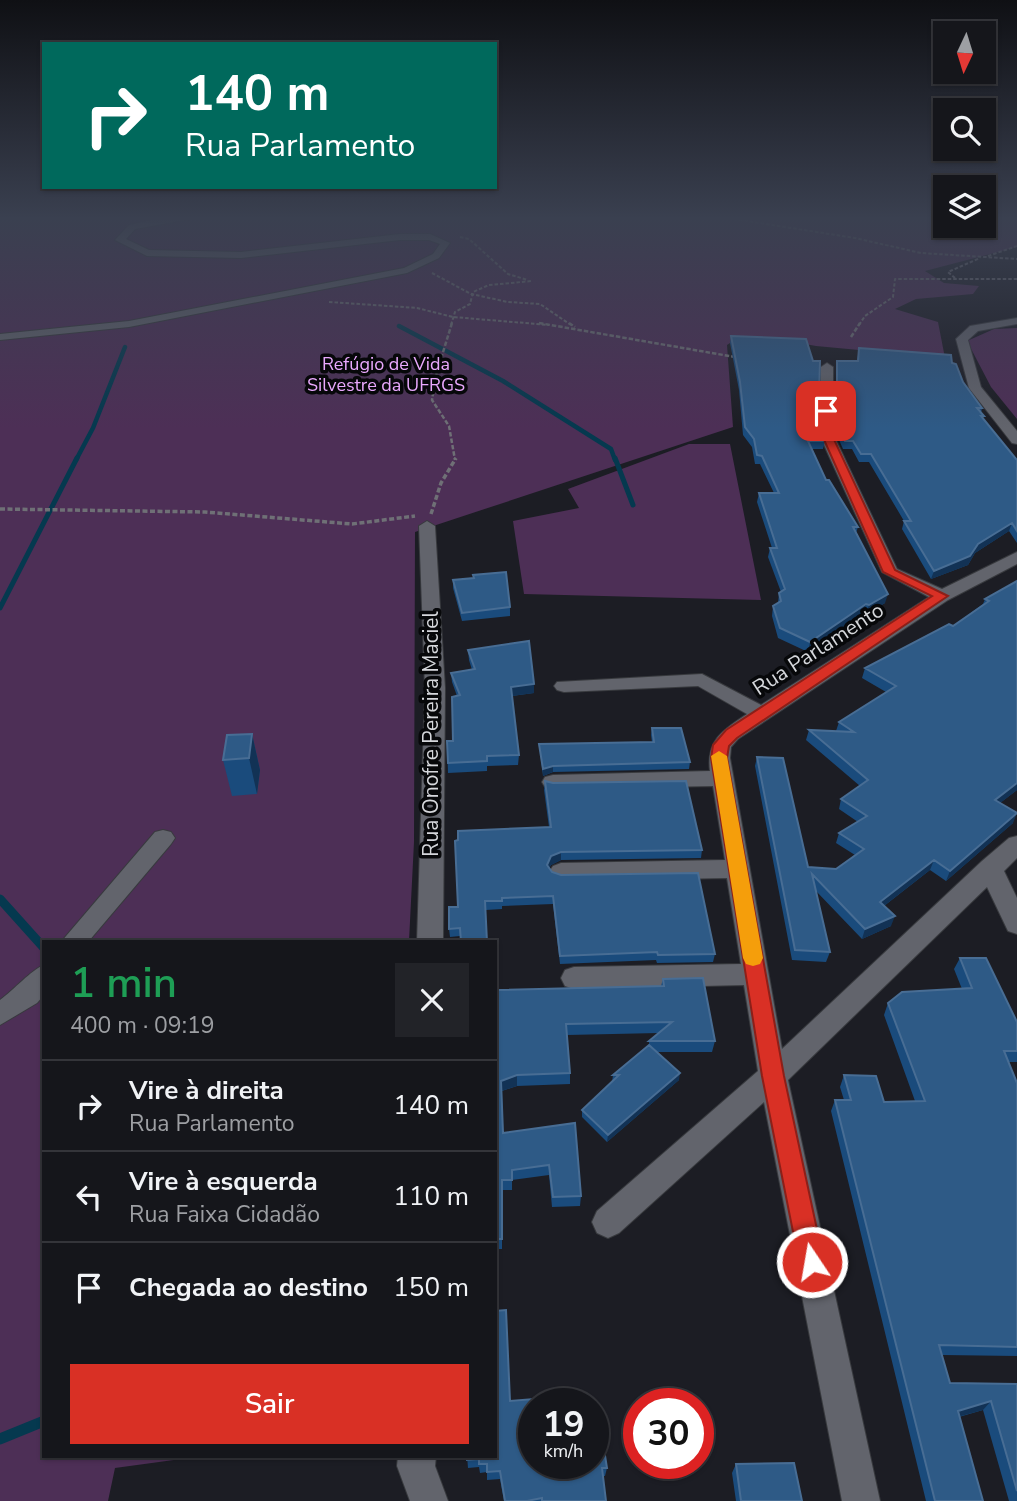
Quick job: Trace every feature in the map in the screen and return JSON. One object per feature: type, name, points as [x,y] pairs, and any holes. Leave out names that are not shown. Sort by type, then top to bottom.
[{"type":"street","points":[[0,337],[129,324],[314,288]]},
{"type":"street","points":[[1017,321],[974,328],[962,339],[975,388],[1017,440]]},
{"type":"street","points":[[827,367],[826,433],[890,572],[942,596]]},
{"type":"street","name":"Rua Onofre Pereira Maciel","points":[[429,520],[435,688],[430,940]]},
{"type":"street","name":"Rua Parlamento","points":[[723,778],[719,758],[721,745],[731,734],[942,596],[1017,557]]},
{"type":"street","points":[[564,685],[702,680],[761,714]]},
{"type":"street","points":[[553,782],[723,778],[773,1076],[861,1501]]},
{"type":"street","points":[[75,940],[163,838]]},
{"type":"street","points":[[608,1222],[773,1076],[1017,844]]},
{"type":"street","points":[[990,867],[1017,924]]},
{"type":"street","points":[[561,872],[738,869]]},
{"type":"street","points":[[573,978],[756,974]]},
{"type":"street","points":[[0,1014],[27,995],[42,978]]},
{"type":"street","points":[[417,1458],[416,1466],[429,1501]]},
{"type":"path","points":[[459,288],[471,294],[508,302],[540,304],[578,329]]},
{"type":"path","points":[[471,294],[483,288]]},
{"type":"path","points":[[851,337],[865,316],[893,297],[894,288]]},
{"type":"path","points":[[294,292],[318,302],[417,308],[453,317],[535,322],[741,358]]},
{"type":"path","points":[[0,509],[205,512],[352,524],[429,520],[441,483],[456,458],[449,426],[432,400],[436,375],[455,312],[470,304],[471,294]]},
{"type":"green space","name":"Refúgio de Vida Silvestre da UFRGS","points":[[0,288],[977,288],[973,294],[916,299],[895,309],[938,322],[945,358],[816,346],[772,338],[733,341],[727,345],[733,427],[415,532],[414,842],[409,940],[42,940],[42,1458],[188,1458],[115,1468],[108,1501],[0,1501]]},
{"type":"green space","points":[[1017,328],[1017,419],[991,387],[967,341],[994,329]]},
{"type":"green space","points":[[689,444],[730,444],[761,600],[524,594],[513,521],[579,508],[568,489]]},
{"type":"building","points":[[731,336],[806,339],[813,361],[820,361],[818,426],[825,441],[808,441],[826,480],[829,480],[858,527],[853,527],[888,594],[869,605],[866,604],[810,642],[780,628],[773,606],[781,601],[779,593],[785,589],[770,548],[777,548],[759,493],[779,493],[762,456],[757,455],[754,439],[745,427]]},
{"type":"building","points":[[859,348],[951,355],[952,363],[956,364],[963,382],[982,408],[977,408],[984,416],[981,416],[1017,460],[1017,531],[1012,523],[978,544],[970,556],[934,571],[904,521],[911,521],[871,454],[861,454],[853,441],[845,441],[837,426],[837,361],[858,361]]},
{"type":"building","points":[[506,572],[510,607],[462,613],[453,580]]},
{"type":"building","points":[[1017,581],[1017,783],[995,800],[1017,813],[950,871],[934,860],[880,902],[895,916],[865,929],[812,874],[830,952],[795,950],[757,757],[783,758],[808,867],[836,869],[864,849],[839,833],[867,816],[841,799],[868,780],[809,730],[854,732],[839,722],[896,686],[865,668],[949,624],[953,626],[989,601],[985,599]]},
{"type":"building","points":[[529,641],[534,684],[511,687],[519,755],[487,756],[487,761],[448,763],[447,741],[453,741],[452,697],[460,695],[451,673],[475,669],[468,650]]},
{"type":"building","points":[[652,728],[681,728],[690,762],[553,766],[543,769],[539,744],[654,742]]},
{"type":"building","points":[[252,734],[249,758],[223,760],[227,735]]},
{"type":"building","points":[[545,781],[686,781],[702,850],[561,852],[551,856],[547,865],[552,872],[561,875],[698,873],[715,954],[658,955],[657,952],[560,956],[553,896],[485,901],[487,940],[461,940],[460,928],[449,929],[449,907],[458,907],[455,841],[458,840],[458,831],[551,827]]},
{"type":"building","points":[[960,958],[986,958],[1017,1022],[1017,1051],[1004,1051],[1017,1083],[1017,1347],[939,1345],[950,1383],[1017,1384],[1017,1491],[991,1401],[958,1411],[983,1501],[935,1501],[835,1100],[851,1100],[844,1075],[876,1076],[884,1102],[925,1101],[888,1003],[902,992],[972,988]]},
{"type":"building","points":[[703,978],[715,1041],[649,1041],[672,1022],[566,1024],[570,1073],[517,1075],[501,1081],[503,1133],[575,1123],[581,1196],[553,1197],[549,1165],[512,1170],[512,1180],[502,1180],[502,1239],[497,1239],[497,990],[664,986],[663,979]]},
{"type":"building","points":[[649,1045],[680,1073],[608,1135],[582,1110],[619,1075],[613,1075]]},
{"type":"building","points":[[506,1310],[510,1401],[518,1400],[518,1479],[603,1479],[606,1501],[542,1501],[542,1498],[505,1501],[500,1471],[487,1472],[487,1464],[479,1464],[479,1459],[467,1460],[467,1458],[497,1458],[497,1311]]},
{"type":"building","points":[[794,1463],[802,1501],[741,1501],[736,1464]]},
{"type":"waterway","points":[[399,326],[503,381],[611,449],[615,460]]},
{"type":"waterway","points":[[76,460],[93,428],[125,347]]},
{"type":"waterway","points":[[0,608],[77,458]]},
{"type":"waterway","points":[[615,458],[633,505]]},
{"type":"waterway","points":[[0,899],[42,946]]},
{"type":"waterway","points":[[0,1439],[42,1422]]},
{"type":"slow traffic","points":[[719,756],[753,958]]},
{"type":"route","points":[[812,1262],[773,1076],[719,758],[721,745],[731,734],[942,596],[891,574],[826,433],[826,411]]}]
